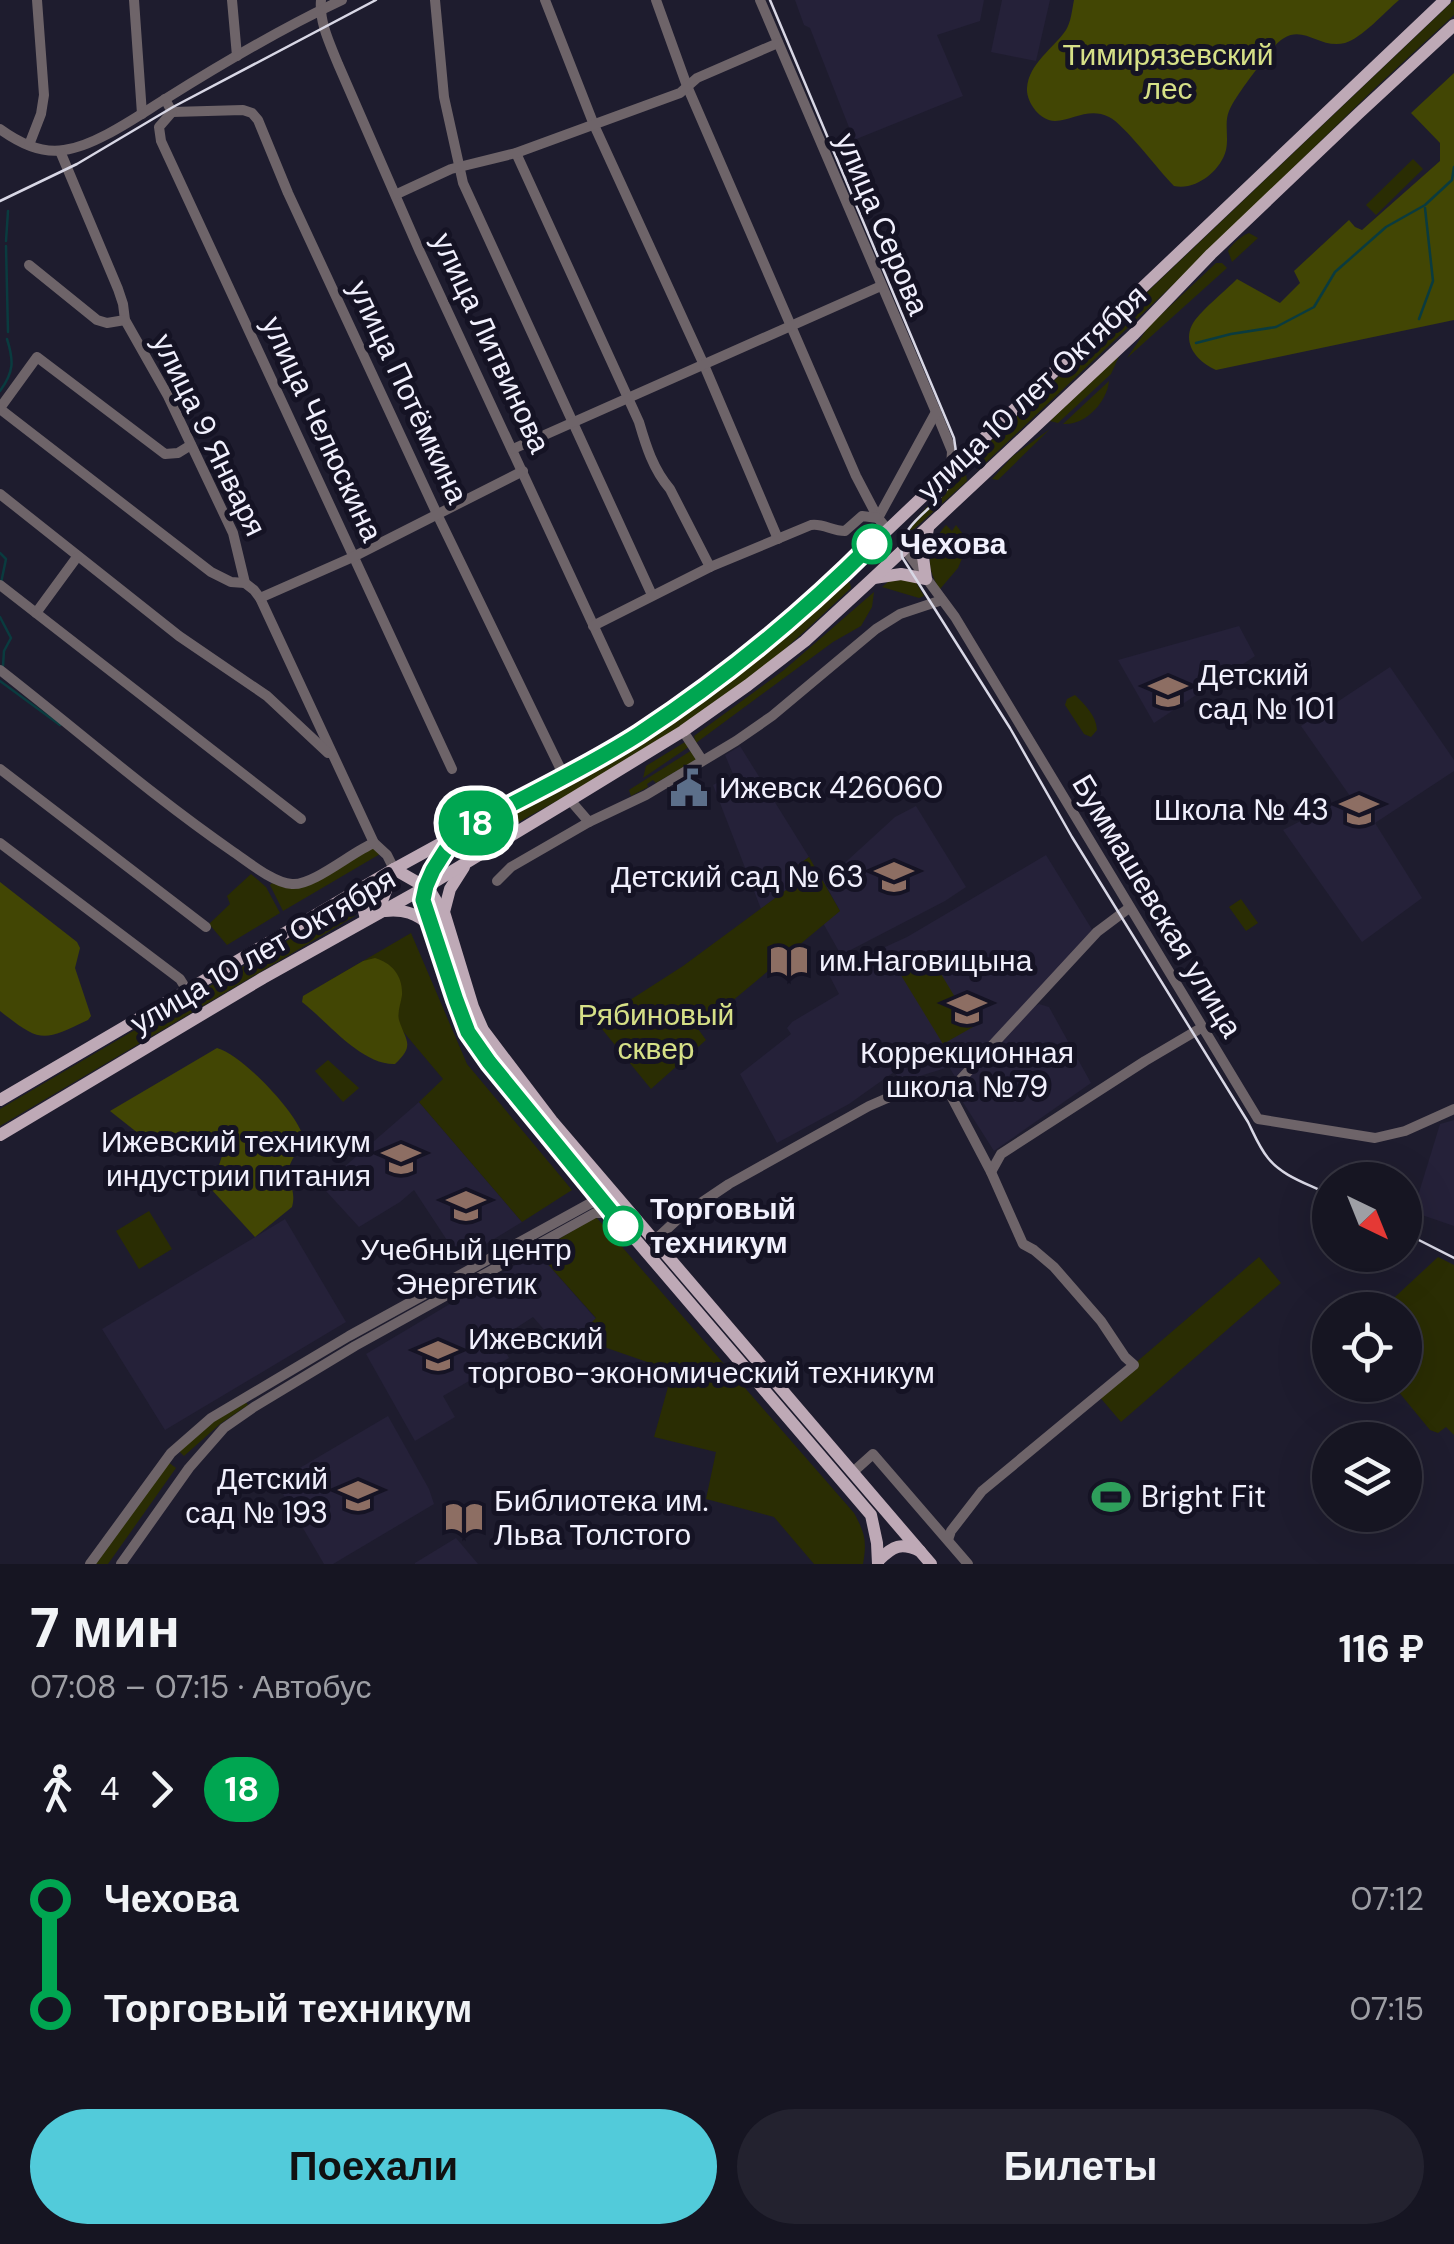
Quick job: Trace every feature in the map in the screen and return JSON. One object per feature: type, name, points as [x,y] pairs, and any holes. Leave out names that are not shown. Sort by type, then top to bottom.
[{"type":"main road","name":"улица 10 лет Октября","points":[[0,1100],[394,869],[638,735],[738,664],[841,574],[883,524],[900,518],[1444,0]]},
{"type":"main road","name":"улица 10 лет Октября","points":[[0,1135],[684,731],[805,641],[1134,334],[1212,254],[1454,25]]},
{"type":"main road","points":[[900,518],[904,548]]},
{"type":"main road","points":[[874,578],[901,574],[926,578],[923,557],[928,526]]},
{"type":"main road","points":[[841,574],[856,587],[852,596]]},
{"type":"main road","points":[[445,916],[450,889],[476,854],[463,846],[463,830]]},
{"type":"main road","points":[[463,830],[442,855],[426,886],[424,905],[476,1046],[617,1208],[871,1515],[878,1562]]},
{"type":"main road","points":[[372,916],[394,869],[432,892],[445,916],[483,1030],[595,1183],[595,1206],[617,1208],[654,1241],[932,1564]]},
{"type":"main road","points":[[353,893],[372,916]]},
{"type":"main road","points":[[372,916],[405,910],[423,918],[434,930]]},
{"type":"main road","points":[[878,1562],[891,1548],[907,1545],[922,1552]]},
{"type":"street","points":[[29,145],[44,96],[37,0]]},
{"type":"street","points":[[134,0],[142,114]]},
{"type":"street","points":[[232,0],[237,56]]},
{"type":"street","points":[[0,129],[43,150],[60,151],[85,144],[142,114],[320,5],[342,0]]},
{"type":"street","points":[[434,0],[444,97],[463,183],[652,595]]},
{"type":"street","points":[[544,0],[594,125],[704,365],[778,539]]},
{"type":"street","points":[[656,0],[686,86],[856,476],[883,524]]},
{"type":"street","name":"улица Серова","points":[[760,0],[952,450],[951,469]]},
{"type":"street","name":"улица Литвинова","points":[[320,5],[338,64],[420,252],[629,702]]},
{"type":"street","points":[[397,194],[451,169],[516,152],[669,98],[697,78],[778,43]]},
{"type":"street","points":[[165,99],[172,112]]},
{"type":"street","name":"улица Потёмкина","points":[[172,112],[243,110],[258,120],[437,514],[564,776]]},
{"type":"street","name":"улица Челюскина","points":[[172,112],[159,127],[161,141],[452,769]]},
{"type":"street","name":"улица 9 Января","points":[[60,151],[124,304],[125,320],[168,396],[234,533],[244,583],[260,598],[374,842],[394,869]]},
{"type":"street","points":[[516,152],[628,397],[648,452],[710,567]]},
{"type":"street","points":[[29,265],[97,320],[125,320]]},
{"type":"street","points":[[513,449],[881,286]]},
{"type":"street","points":[[191,445],[178,453],[165,454],[37,357],[0,408],[211,572],[231,582],[244,583]]},
{"type":"street","points":[[883,524],[936,412]]},
{"type":"street","points":[[260,598],[353,557],[523,471]]},
{"type":"street","points":[[0,494],[179,636],[267,696],[336,760]]},
{"type":"street","points":[[593,626],[710,567],[811,525],[845,531],[862,516],[883,524]]},
{"type":"street","name":"Буммашевская улица","points":[[904,548],[956,618],[1258,1120],[1374,1138],[1406,1132],[1454,1109]]},
{"type":"street","points":[[36,614],[77,557]]},
{"type":"street","points":[[0,585],[302,819]]},
{"type":"street","points":[[496,881],[511,867],[646,795],[736,741],[876,629],[900,614],[942,600]]},
{"type":"street","points":[[0,670],[200,829],[278,879],[294,884],[307,881],[374,842]]},
{"type":"street","points":[[684,731],[702,760]]},
{"type":"street","points":[[0,769],[206,926]]},
{"type":"street","points":[[570,800],[589,822]]},
{"type":"street","points":[[0,843],[180,979],[188,992]]},
{"type":"street","points":[[654,1241],[680,1217],[728,1184],[869,1106],[899,1092],[949,1092],[1097,932],[1129,908]]},
{"type":"street","points":[[990,1172],[1001,1154],[1201,1028]]},
{"type":"street","points":[[948,1540],[982,1492],[1134,1365],[1054,1267],[1023,1244],[949,1092]]},
{"type":"street","points":[[90,1564],[171,1452],[211,1418],[595,1206]]},
{"type":"street","points":[[121,1564],[224,1428],[352,1341]]},
{"type":"street","points":[[247,1395],[254,1407]]},
{"type":"street","points":[[171,1452],[190,1468]]},
{"type":"street","points":[[852,1472],[873,1454],[968,1564]]},
{"type":"shaded area","points":[[795,0],[984,0],[980,21],[937,35],[963,96],[854,140]]},
{"type":"shaded area","points":[[1002,0],[1050,0],[1036,61],[991,52]]},
{"type":"shaded area","name":"Детский сад № 101","points":[[1239,626],[1255,656],[1154,723],[1118,660]]},
{"type":"shaded area","name":"Школа № 43","points":[[1390,667],[1454,760],[1454,771],[1375,823],[1422,898],[1362,942],[1283,830],[1350,796],[1301,726]]},
{"type":"shaded area","points":[[740,746],[809,857],[794,868],[801,879],[761,909],[713,785],[733,774],[725,755]]},
{"type":"shaded area","name":"Детский сад № 63","points":[[916,806],[966,887],[841,955],[823,923],[840,911],[824,882],[895,817]]},
{"type":"shaded area","points":[[1046,855],[1093,931],[956,1078],[949,1067],[907,1080],[894,1072],[849,1104],[777,1143],[740,1074],[791,1034],[787,1028],[792,1022],[839,994],[828,973],[907,937]]},
{"type":"shaded area","points":[[1039,1004],[1049,1007],[1091,1083],[994,1151],[957,1093],[963,1087],[961,1083]]},
{"type":"shaded area","points":[[419,1102],[522,1222],[460,1260],[414,1190],[359,1227],[326,1191],[342,1176],[343,1168]]},
{"type":"shaded area","points":[[1454,1120],[1454,1226],[1422,1215],[1422,1183],[1440,1124]]},
{"type":"shaded area","points":[[285,1219],[346,1322],[165,1430],[102,1329]]},
{"type":"shaded area","name":"Ижевский торгово-экономический техникум","points":[[537,1252],[596,1319],[562,1350],[533,1317],[499,1339],[509,1358],[443,1396],[455,1417],[415,1441],[366,1354]]},
{"type":"shaded area","name":"Детский сад № 193","points":[[388,1416],[434,1504],[333,1564],[324,1564],[276,1482]]},
{"type":"shaded area","points":[[456,1538],[478,1564],[415,1564],[415,1563]]},
{"type":"green space","name":"Тимирязевский лес","points":[[1074,0],[1399,0],[1345,43],[1334,44],[1298,34],[1279,42],[1229,111],[1226,150],[1219,165],[1206,178],[1182,187],[1174,186],[1109,117],[1088,114],[1055,121],[1039,114],[1031,105],[1027,93],[1029,79],[1066,30]]},
{"type":"green space","points":[[1454,0],[1454,15],[978,470],[974,457]]},
{"type":"green space","points":[[1454,73],[1454,320],[1216,370],[1204,363],[1191,346],[1189,332],[1206,308],[1237,279],[1280,303],[1300,283],[1294,271],[1349,220],[1362,230],[1440,161],[1440,143],[1411,113]]},
{"type":"green space","points":[[1413,159],[1423,169],[1376,215],[1366,205]]},
{"type":"green space","points":[[1249,233],[1258,238],[1232,262],[1228,251]]},
{"type":"green space","points":[[1216,263],[1227,268],[1127,358],[1149,326]]},
{"type":"green space","points":[[1120,354],[1111,374],[1058,423],[1050,421]]},
{"type":"green space","points":[[1109,381],[1094,411],[1079,421],[1063,424]]},
{"type":"green space","points":[[1050,429],[998,480],[992,479],[1013,456]]},
{"type":"green space","points":[[965,466],[967,481],[910,530],[911,524]]},
{"type":"green space","points":[[946,525],[952,531],[956,525],[969,542],[958,568],[940,589],[930,556]]},
{"type":"green space","points":[[914,579],[924,596],[919,598],[882,587],[889,581]]},
{"type":"green space","points":[[846,581],[851,588],[823,614],[706,711],[485,841],[479,830],[605,761],[672,718],[749,662]]},
{"type":"green space","points":[[874,592],[872,607],[861,626],[833,642],[696,743],[694,736],[784,670]]},
{"type":"green space","points":[[1075,695],[1095,720],[1097,730],[1091,737],[1084,734],[1065,705]]},
{"type":"green space","points":[[685,742],[690,746],[643,778],[646,766]]},
{"type":"green space","points":[[692,750],[697,759],[656,783],[653,780],[631,796],[629,790]]},
{"type":"green space","points":[[374,848],[380,854],[283,911],[272,883],[284,887]]},
{"type":"green space","name":"Рябиновый сквер","points":[[809,857],[840,911],[713,1017],[710,1013],[696,1026],[706,1040],[651,1089],[597,1023],[599,1009],[627,1002],[683,966],[801,879],[794,868]]},
{"type":"green space","points":[[251,874],[266,887],[280,913],[227,945],[209,924],[230,904],[227,896]]},
{"type":"green space","points":[[0,882],[77,942],[80,948],[75,968],[91,1016],[88,1020],[42,1036],[0,1011]]},
{"type":"green space","points":[[1241,899],[1258,923],[1246,931],[1229,907]]},
{"type":"green space","points":[[348,905],[356,909],[355,916],[0,1126],[0,1109]]},
{"type":"green space","points":[[411,933],[467,1064],[572,1190],[522,1222],[419,1102],[443,1079],[390,1016],[327,982]]},
{"type":"green space","points":[[929,954],[973,1027],[943,1044],[899,972]]},
{"type":"green space","points":[[375,958],[387,963],[401,982],[399,1017],[407,1047],[395,1064],[370,1058],[357,1050],[302,1002],[303,996]]},
{"type":"green space","points":[[217,1048],[265,1083],[301,1131],[300,1146],[289,1168],[292,1207],[255,1237],[211,1189],[223,1153],[174,1136],[153,1145],[110,1111]]},
{"type":"green space","points":[[328,1060],[359,1088],[343,1102],[315,1071]]},
{"type":"green space","points":[[149,1211],[172,1249],[139,1269],[116,1231]]},
{"type":"green space","points":[[596,1217],[854,1513],[864,1537],[863,1564],[814,1564],[774,1517],[706,1499],[716,1452],[654,1437],[668,1387],[650,1363],[604,1347],[586,1328],[596,1318],[537,1252]]},
{"type":"green space","points":[[1259,1257],[1281,1283],[1121,1422],[1098,1395]]},
{"type":"green space","points":[[1438,1257],[1454,1265],[1454,1435],[1446,1427],[1438,1433],[1430,1430],[1407,1402],[1422,1402],[1422,1292],[1400,1292]]},
{"type":"green space","points":[[244,1400],[248,1405],[184,1456],[179,1451],[214,1421]]},
{"type":"green space","points":[[168,1462],[176,1468],[108,1564],[95,1564]]},
{"type":"waterway","points":[[1196,343],[1276,327],[1314,307],[1335,272],[1386,227],[1425,205],[1452,180],[1454,167]]},
{"type":"waterway","points":[[1419,319],[1433,281],[1425,208]]},
{"type":"waterway","points":[[6,241],[8,211]]},
{"type":"waterway","points":[[6,246],[8,332]]},
{"type":"waterway","points":[[0,391],[11,366],[7,339]]},
{"type":"waterway","points":[[0,553],[6,559],[1,583]]},
{"type":"waterway","points":[[0,617],[11,638],[4,651],[3,666]]},
{"type":"waterway","points":[[0,681],[60,725]]},
{"type":"tram line","points":[[0,201],[77,164],[173,107],[376,0]]},
{"type":"tram line","points":[[770,0],[954,438],[956,462],[952,480],[905,535],[902,557],[1010,728],[1265,1154],[1274,1165],[1312,1186]]},
{"type":"tram line","points":[[1422,1242],[1454,1258]]},
{"type":"bus line","name":"18","points":[[623,1226],[468,1032],[424,905],[428,878],[463,830],[638,735],[738,664],[872,544]]},
{"type":"place","name":"Чехова","points":[[872,544]]},
{"type":"place","name":"Детский сад № 101","points":[[1168,692]]},
{"type":"place","name":"Ижевск 426060","points":[[689,788]]},
{"type":"place","name":"Школа № 43","points":[[1359,810]]},
{"type":"place","name":"Детский сад № 63","points":[[894,877]]},
{"type":"place","name":"им.Наговицына","points":[[789,961]]},
{"type":"place","name":"Коррекционная школа №79","points":[[967,1009]]},
{"type":"place","name":"Ижевский техникум индустрии питания","points":[[401,1159]]},
{"type":"place","name":"Учебный центр Энергетик","points":[[466,1206]]},
{"type":"place","name":"Торговый техникум","points":[[623,1226]]},
{"type":"place","name":"Ижевский торгово-экономический техникум","points":[[438,1356]]},
{"type":"place","name":"Детский сад № 193","points":[[358,1496]]},
{"type":"place","name":"Bright Fit","points":[[1111,1497]]},
{"type":"place","name":"Библиотека им. Льва Толстого","points":[[464,1518]]}]
